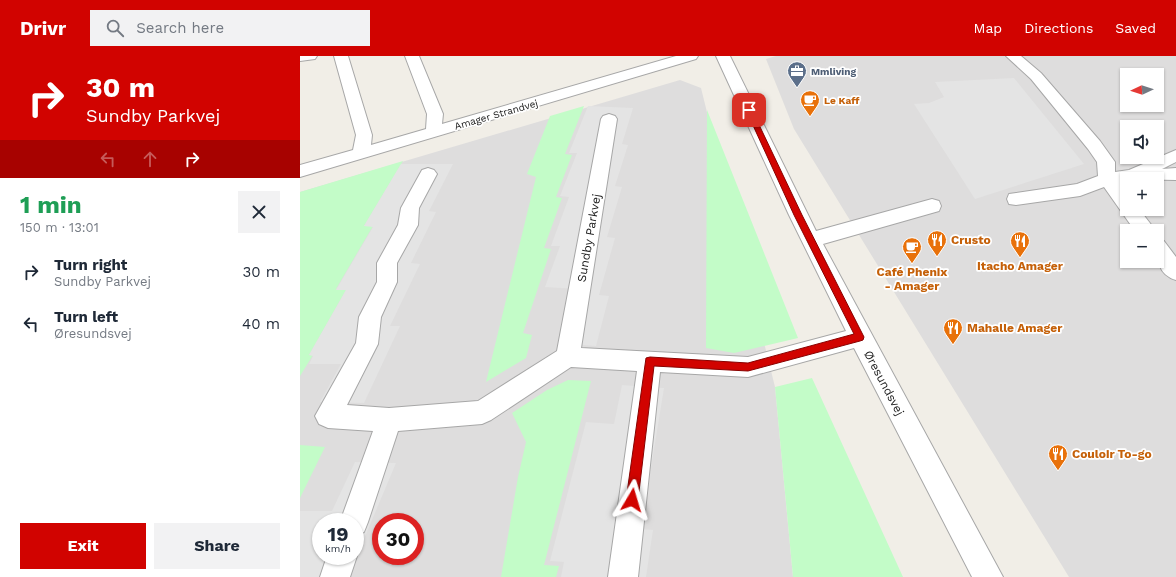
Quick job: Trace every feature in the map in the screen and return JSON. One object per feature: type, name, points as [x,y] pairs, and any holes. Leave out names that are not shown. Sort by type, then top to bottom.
[{"type":"street","points":[[300,57],[310,56]]},
{"type":"street","points":[[340,56],[364,135],[361,152]]},
{"type":"street","points":[[412,56],[435,114],[434,132]]},
{"type":"street","name":"Amager Strandvej","points":[[300,171],[691,56]]},
{"type":"street","name":"Øresundsvej","points":[[722,56],[811,240],[860,337],[988,577]]},
{"type":"street","points":[[1013,56],[1036,76],[1106,162],[1120,183]]},
{"type":"street","points":[[1070,117],[1089,117]]},
{"type":"street","name":"Sundby Parkvej","points":[[568,357],[609,119]]},
{"type":"street","points":[[1144,172],[1176,155]]},
{"type":"street","points":[[428,174],[410,208],[408,225],[387,263],[388,282],[370,317],[367,344],[328,416],[389,420],[482,412],[568,357],[748,367],[860,337]]},
{"type":"street","points":[[1164,176],[1176,174]]},
{"type":"street","points":[[1016,199],[1120,184]]},
{"type":"street","points":[[1164,190],[1176,189]]},
{"type":"street","points":[[811,240],[932,206]]},
{"type":"street","points":[[1134,216],[1141,224]]},
{"type":"street","points":[[1164,256],[1176,272]]},
{"type":"street","points":[[622,577],[650,361]]},
{"type":"street","points":[[357,513],[389,420]]},
{"type":"street","points":[[335,577],[339,565]]},
{"type":"shaded area","points":[[776,56],[1176,56],[1176,577],[1069,577],[794,129],[766,59]]},
{"type":"shaded area","points":[[1014,78],[1084,164],[975,199],[914,104],[929,103],[944,97],[935,82]]},
{"type":"shaded area","points":[[680,80],[701,88],[775,387],[793,577],[300,577],[300,192]]},
{"type":"shaded area","points":[[588,106],[633,108],[622,144],[628,145],[615,186],[622,187],[607,237],[615,238],[599,295],[609,296],[596,346],[560,343],[577,289],[545,287],[560,246],[551,246],[569,197],[560,196],[577,153],[569,153]]},
{"type":"shaded area","points":[[401,164],[453,164],[429,211],[436,212],[411,263],[420,264],[390,326],[400,326],[364,403],[320,402],[341,364],[309,364],[313,356],[309,355],[346,290],[336,290],[373,227],[364,226]]},
{"type":"shaded area","points":[[622,385],[664,388],[641,529],[653,530],[646,577],[561,577],[564,562],[550,561],[586,422],[614,424]]},
{"type":"shaded area","points":[[355,462],[396,463],[375,513],[372,513],[372,520],[364,539],[364,513],[312,513],[312,565],[353,565],[348,577],[300,577],[300,511],[332,511]]},
{"type":"green space","points":[[584,106],[565,154],[572,155],[556,197],[562,198],[544,248],[551,249],[523,333],[532,335],[526,358],[486,382],[536,177],[527,174],[550,116]]},
{"type":"green space","points":[[707,110],[798,338],[734,353],[706,348]]},
{"type":"green space","points":[[403,161],[364,226],[373,226],[336,289],[346,290],[309,355],[313,355],[300,376],[300,192]]},
{"type":"green space","points":[[812,378],[903,577],[793,577],[775,387]]},
{"type":"green space","points":[[568,380],[591,381],[544,565],[559,566],[556,577],[501,577],[518,477],[526,442],[512,413],[547,390]]},
{"type":"green space","points":[[300,445],[325,447],[300,498]]},
{"type":"place","name":"Mmliving","points":[[797,88]]},
{"type":"place","name":"Le Kaff","points":[[810,117]]},
{"type":"place","name":"Crusto","points":[[937,257]]},
{"type":"place","name":"Itacho Amager","points":[[1020,258]]},
{"type":"place","name":"Café Phenix - Amager","points":[[912,264]]},
{"type":"place","name":"Mahalle Amager","points":[[953,345]]},
{"type":"place","name":"Couloir To-go","points":[[1058,471]]},
{"type":"route","points":[[632,500],[650,361],[748,367],[860,337],[798,215],[749,110]]}]
